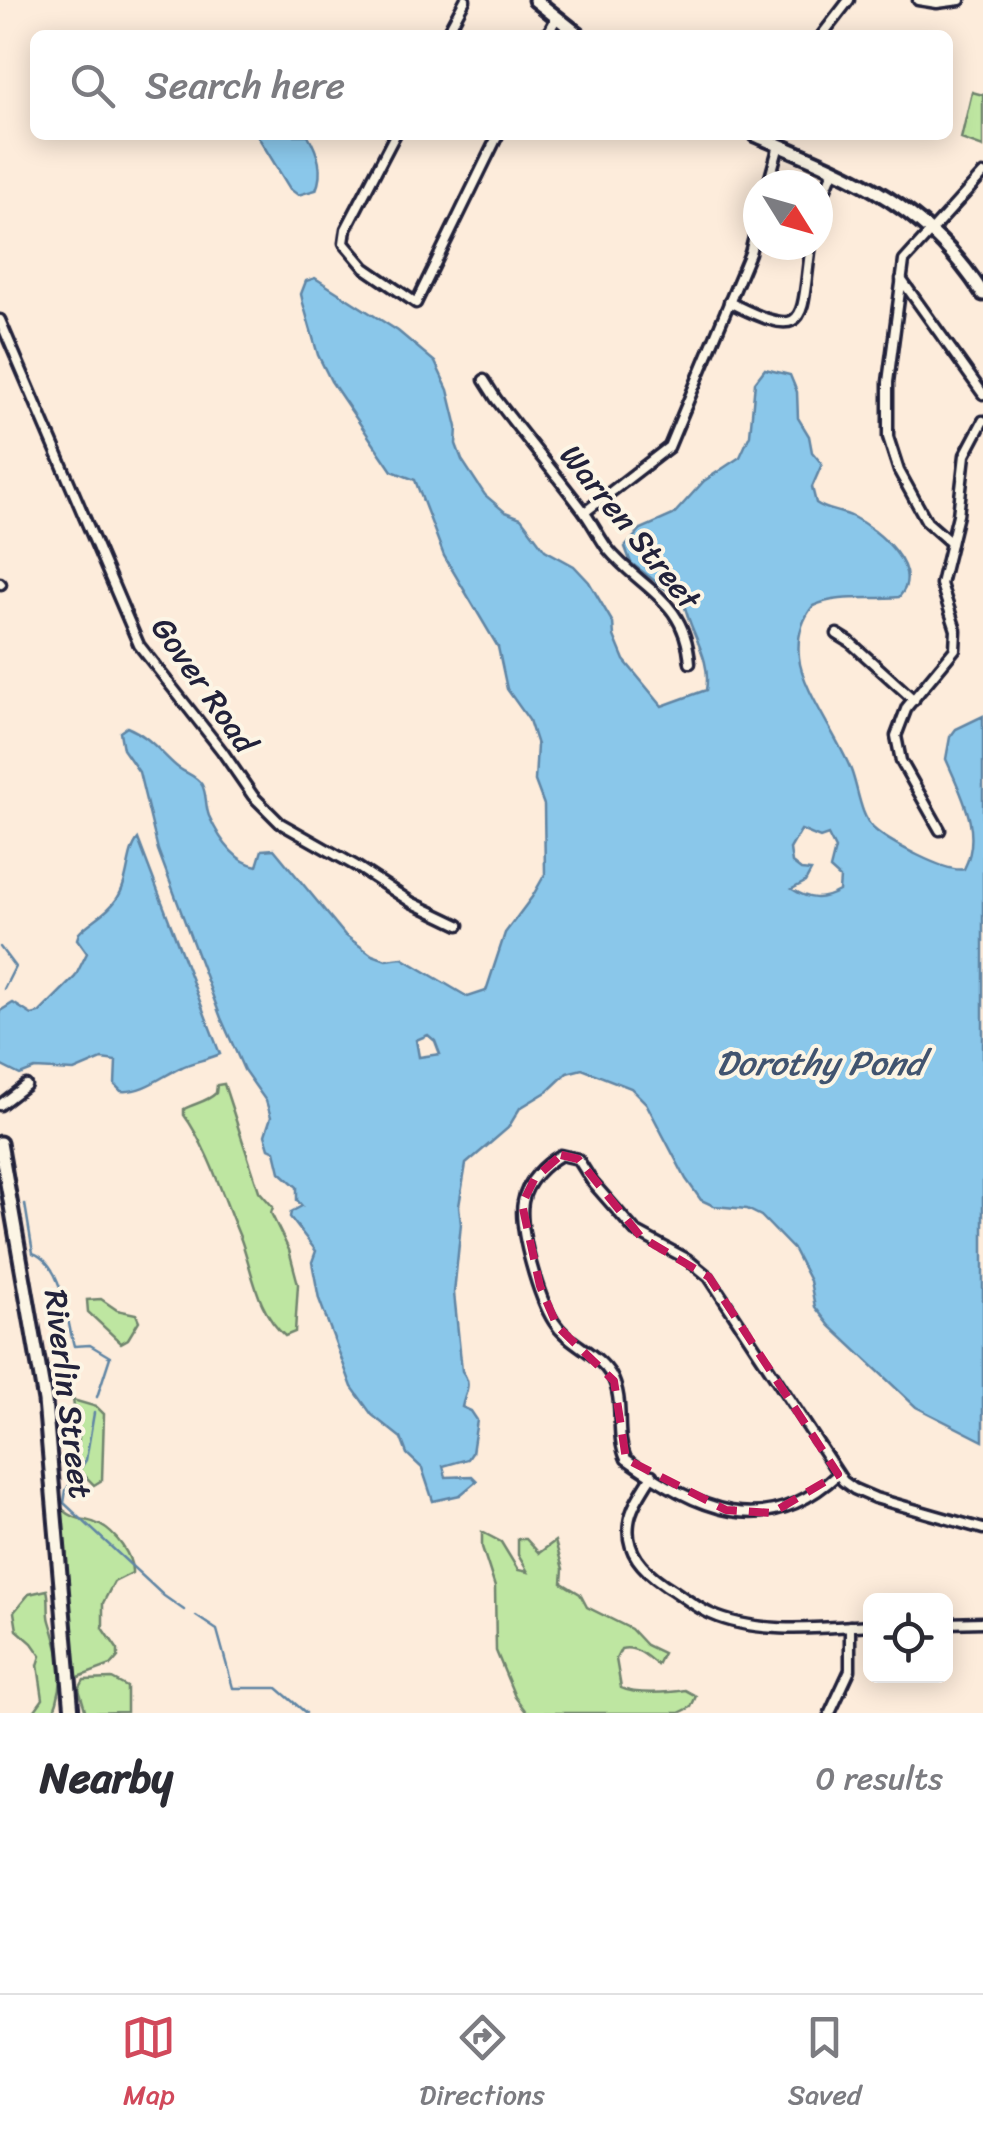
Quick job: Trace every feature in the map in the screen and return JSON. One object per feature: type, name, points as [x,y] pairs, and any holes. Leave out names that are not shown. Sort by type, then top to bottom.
[{"type":"street","points":[[449,30],[466,0]]},
{"type":"street","points":[[535,0],[572,30]]},
{"type":"street","points":[[826,30],[849,0]]},
{"type":"street","points":[[918,0],[960,0]]},
{"type":"street","points":[[550,30],[556,17]]},
{"type":"street","points":[[393,140],[343,241],[365,268],[416,303],[496,140]]},
{"type":"street","points":[[767,140],[892,199],[932,229],[983,294]]},
{"type":"street","points":[[772,170],[778,145]]},
{"type":"street","points":[[951,544],[919,509],[888,437],[889,366],[900,279],[908,253],[983,174]]},
{"type":"street","points":[[585,512],[669,448],[747,260]]},
{"type":"street","points":[[730,302],[765,320],[792,322],[800,314],[806,295],[810,260]]},
{"type":"street","points":[[900,279],[983,394]]},
{"type":"street","name":"Gover Road","points":[[0,320],[139,644],[161,676],[253,796],[280,823],[410,902],[458,925]]},
{"type":"street","name":"Warren Street","points":[[484,380],[624,567],[665,601],[684,632],[690,663]]},
{"type":"street","points":[[940,830],[910,779],[898,750],[898,730],[914,700],[952,656],[956,644],[956,630],[941,584],[958,516],[965,455],[983,421]]},
{"type":"street","points":[[837,634],[914,700]]},
{"type":"street","points":[[0,1106],[26,1085]]},
{"type":"street","name":"Riverlin Street","points":[[0,1143],[45,1401],[72,1713]]},
{"type":"street","points":[[838,1474],[796,1505],[772,1513],[751,1514],[718,1508],[652,1475],[623,1455],[614,1381],[600,1361],[552,1320],[523,1221],[522,1204],[527,1189],[549,1162],[562,1155],[578,1159],[641,1237],[688,1260],[709,1277],[848,1485],[864,1494],[983,1529]]},
{"type":"street","points":[[652,1475],[629,1518],[628,1532],[633,1553],[648,1572],[711,1614],[734,1620],[782,1627],[863,1625]]},
{"type":"street","points":[[953,1623],[983,1622]]},
{"type":"street","points":[[830,1713],[850,1670],[850,1626]]},
{"type":"highlighted area","points":[[561,1155],[578,1159],[641,1237],[709,1277],[838,1474],[772,1513],[726,1510],[626,1459],[614,1381],[557,1326],[540,1286],[522,1204],[535,1178]]},
{"type":"green space","points":[[972,92],[983,95],[983,147],[961,139]]},
{"type":"green space","points":[[224,1084],[259,1191],[273,1207],[271,1213],[289,1250],[298,1284],[295,1332],[285,1336],[261,1303],[215,1174],[184,1115],[184,1109],[209,1098],[216,1093],[217,1085]]},
{"type":"green space","points":[[101,1299],[117,1310],[136,1314],[139,1321],[121,1343],[88,1312],[87,1300]]},
{"type":"green space","points":[[73,1400],[97,1407],[104,1414],[102,1480],[94,1485],[77,1468],[79,1437]]},
{"type":"green space","points":[[62,1509],[106,1529],[122,1545],[132,1566],[132,1573],[114,1582],[103,1603],[103,1628],[118,1650],[118,1657],[111,1665],[76,1678]]},
{"type":"green space","points":[[482,1532],[501,1542],[518,1570],[528,1572],[518,1555],[518,1539],[526,1539],[539,1553],[555,1541],[563,1569],[562,1583],[580,1594],[587,1607],[631,1629],[646,1645],[663,1653],[657,1665],[636,1650],[621,1649],[616,1659],[621,1688],[661,1693],[685,1690],[696,1696],[691,1707],[679,1713],[527,1713],[515,1697],[496,1651],[495,1587],[482,1547]]},
{"type":"green space","points":[[47,1590],[59,1656],[60,1689],[53,1713],[33,1713],[43,1699],[38,1665],[41,1656],[17,1630],[14,1612],[29,1594]]},
{"type":"green space","points":[[112,1679],[127,1687],[127,1712],[86,1713],[79,1689],[84,1680]]},
{"type":"water","points":[[260,140],[310,140],[319,162],[316,190],[298,195],[290,189]]},
{"type":"water","name":"Dorothy Pond","points":[[315,278],[398,331],[435,362],[448,390],[462,460],[485,495],[505,512],[521,518],[545,550],[574,566],[589,582],[613,623],[624,660],[662,706],[706,690],[706,667],[684,603],[631,563],[625,547],[641,529],[673,515],[704,481],[740,457],[750,435],[755,382],[765,369],[790,375],[797,392],[798,418],[809,436],[812,452],[822,464],[812,487],[816,503],[863,523],[895,551],[906,575],[906,586],[899,597],[844,599],[813,606],[801,630],[799,657],[806,683],[851,770],[869,823],[904,848],[956,869],[964,869],[971,828],[946,759],[950,737],[956,729],[983,716],[983,1441],[916,1407],[830,1326],[815,1307],[810,1281],[794,1250],[761,1216],[747,1209],[714,1206],[701,1200],[646,1103],[631,1088],[582,1069],[567,1073],[548,1091],[520,1108],[508,1128],[466,1164],[459,1206],[461,1224],[454,1293],[462,1371],[468,1385],[462,1407],[477,1420],[468,1459],[443,1466],[446,1477],[472,1476],[477,1481],[460,1495],[433,1501],[422,1468],[407,1454],[401,1438],[372,1415],[352,1387],[319,1299],[312,1262],[316,1251],[290,1217],[291,1212],[302,1206],[297,1200],[297,1187],[280,1172],[275,1151],[269,1148],[265,1135],[271,1117],[266,1101],[244,1070],[221,1018],[158,850],[139,772],[123,749],[120,732],[127,727],[142,735],[199,782],[213,824],[241,859],[257,866],[262,850],[274,849],[345,935],[372,955],[386,960],[402,958],[468,997],[486,991],[505,933],[545,874],[544,805],[535,781],[537,745],[529,720],[507,689],[498,647],[444,556],[415,480],[392,471],[331,381],[318,355],[303,303],[301,294],[306,281]],"holes":[[[801,830],[820,838],[828,835],[835,849],[830,869],[840,878],[839,891],[815,898],[792,889],[805,882],[811,871],[792,863],[790,849]],[[428,1035],[440,1054],[419,1057],[416,1040]]]},
{"type":"water","points":[[138,839],[220,1054],[129,1091],[121,1091],[115,1085],[116,1061],[102,1059],[74,1071],[35,1069],[20,1075],[0,1065],[0,1011],[13,1003],[32,1015],[39,1013],[75,977],[87,953],[77,939],[79,933],[116,900]]},
{"type":"waterway","points":[[0,947],[15,967],[4,989]]},
{"type":"waterway","points":[[0,1194],[3,1203]]},
{"type":"waterway","points":[[25,1204],[33,1253],[43,1259],[57,1280],[74,1346],[90,1345],[110,1357],[97,1397]]},
{"type":"waterway","points":[[94,1413],[86,1460],[66,1490],[64,1503],[184,1610]]},
{"type":"waterway","points":[[196,1616],[217,1630],[233,1688],[277,1688],[306,1713]]}]
